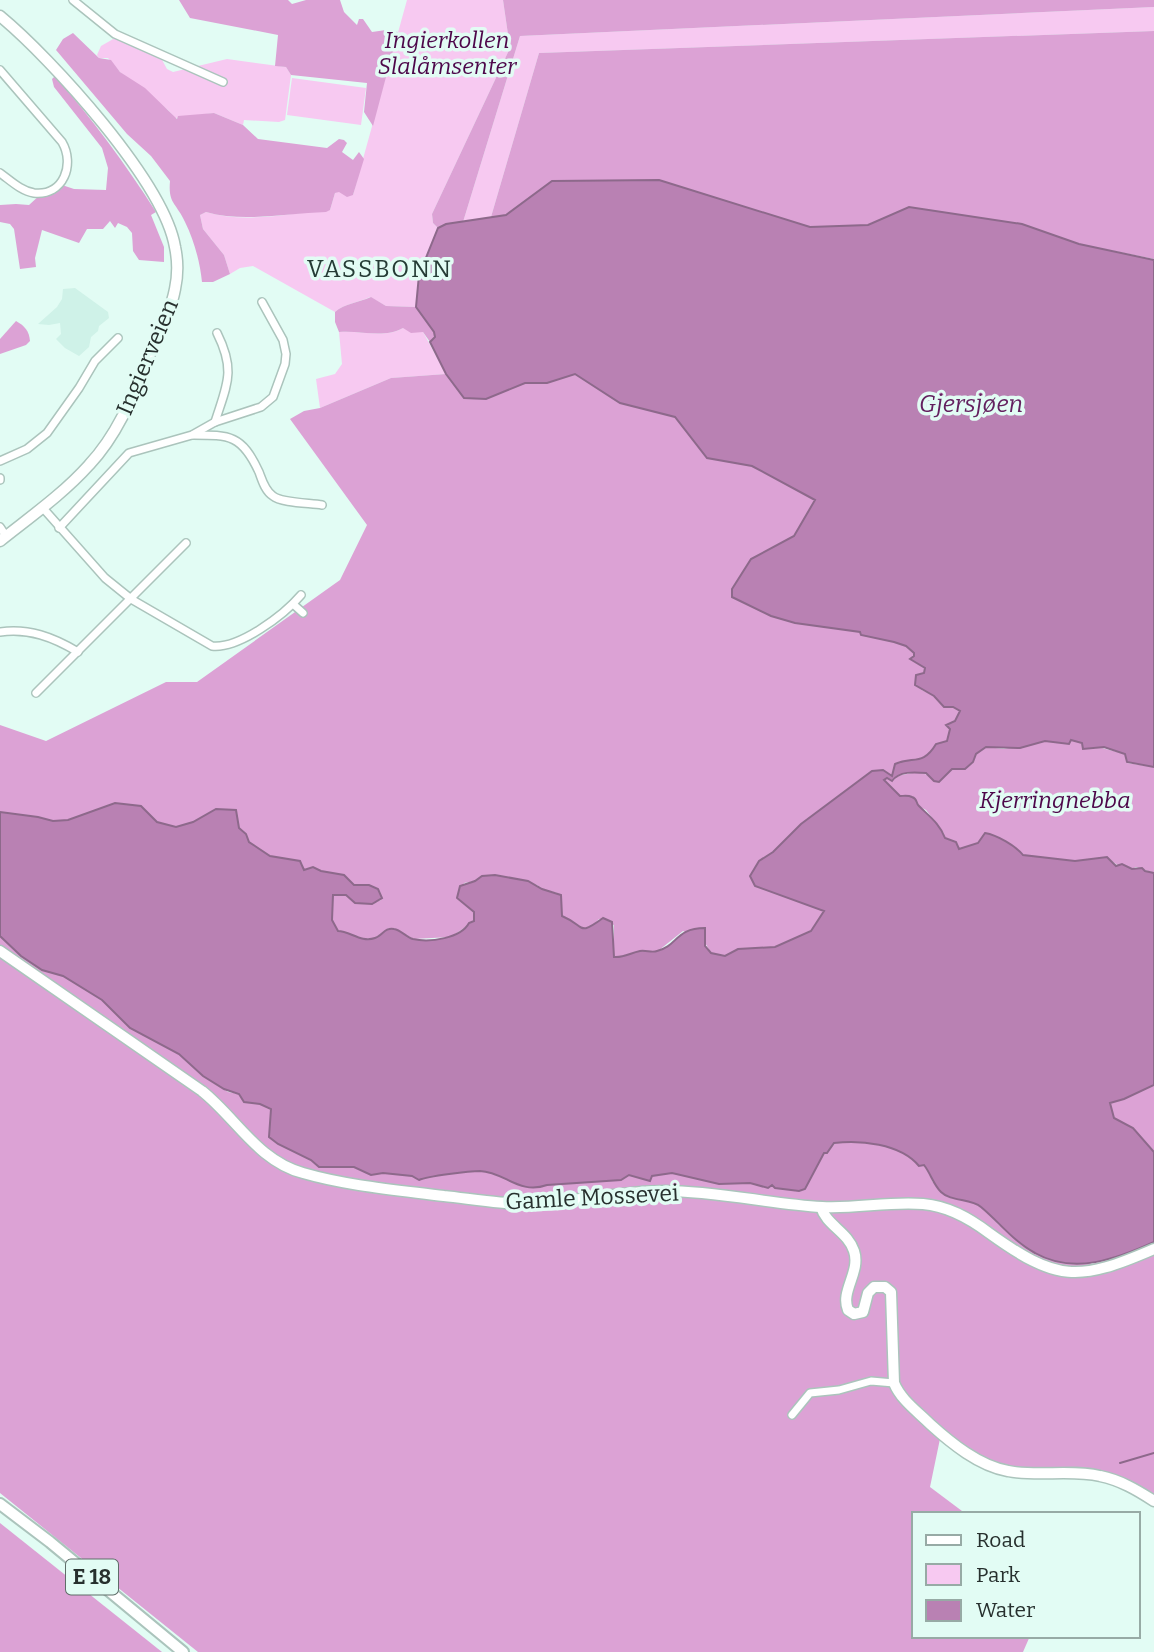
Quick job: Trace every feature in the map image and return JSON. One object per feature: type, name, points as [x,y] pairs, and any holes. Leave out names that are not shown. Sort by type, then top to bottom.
[{"type":"highway","name":"E 18","points":[[0,1504],[183,1652]]},
{"type":"highway","name":"E 18","points":[[0,1512],[49,1549],[172,1652]]},
{"type":"main road","name":"Ingierveien","points":[[0,16],[51,64],[131,160],[171,230],[177,260],[177,282],[171,304],[121,421],[89,466],[3,539]]},
{"type":"main road","name":"Gamle Mossevei","points":[[0,951],[202,1091],[220,1106],[266,1155],[293,1170],[402,1191],[512,1203],[544,1203],[666,1191],[821,1207],[912,1203],[942,1207],[977,1224],[1036,1264],[1062,1272],[1089,1273],[1108,1269],[1154,1249]]},
{"type":"main road","points":[[821,1207],[826,1217],[850,1242],[855,1253],[856,1270],[846,1299],[848,1310],[854,1314],[863,1312],[868,1293],[874,1287],[886,1287],[891,1292],[894,1384],[902,1396],[934,1427],[989,1465],[1018,1473],[1100,1476],[1135,1489],[1154,1501]]},
{"type":"street","points":[[73,0],[115,34],[223,82]]},
{"type":"street","points":[[0,70],[62,142],[69,158],[63,180],[53,189],[42,192],[28,191],[0,173]]},
{"type":"street","points":[[59,528],[129,453],[192,435],[215,422],[267,404],[279,384],[285,364],[283,340],[262,302]]},
{"type":"street","points":[[215,422],[229,374],[227,353],[217,333]]},
{"type":"street","points":[[0,461],[27,449],[47,433],[95,360],[118,338]]},
{"type":"street","points":[[192,435],[217,434],[234,439],[247,451],[267,490],[273,496],[322,505]]},
{"type":"street","points":[[42,508],[93,566],[131,599],[202,642],[219,647],[239,641],[302,595]]},
{"type":"street","points":[[0,527],[3,539]]},
{"type":"street","points":[[36,693],[186,543]]},
{"type":"street","points":[[293,604],[303,612]]},
{"type":"street","points":[[0,632],[23,631],[38,634],[78,652]]},
{"type":"street","points":[[792,1415],[810,1393],[839,1390],[871,1381],[894,1384]]},
{"type":"shaded area","points":[[75,288],[108,312],[109,318],[99,326],[98,331],[91,337],[89,347],[79,356],[56,339],[61,334],[60,323],[38,324],[57,307],[62,299],[63,289]]},
{"type":"green space","points":[[179,0],[288,0],[292,4],[306,0],[340,0],[344,12],[357,25],[359,19],[363,19],[372,32],[398,32],[373,126],[364,112],[367,83],[291,75],[286,67],[275,66],[278,35],[190,18]]},
{"type":"green space","name":"Ingierkollen Slalåmsenter","points":[[407,0],[503,0],[510,48],[432,214],[433,223],[438,228],[419,275],[416,307],[386,306],[370,297],[335,312],[253,266],[240,268],[230,274],[224,255],[203,229],[200,215],[206,212],[236,217],[267,217],[330,210],[335,193],[339,191],[353,195]]},
{"type":"green space","points":[[503,0],[1154,0],[1154,7],[520,36],[463,222],[438,228],[433,223],[432,214],[510,48]]},
{"type":"green space","points":[[1154,7],[1154,31],[539,53],[491,217],[463,222],[520,36]]},
{"type":"green space","points":[[1154,31],[1154,259],[1079,244],[1022,224],[909,207],[868,225],[810,227],[659,180],[552,181],[506,215],[491,217],[539,53]]},
{"type":"green space","points":[[73,33],[99,58],[111,60],[120,72],[145,88],[177,119],[178,116],[214,113],[243,125],[258,139],[327,148],[339,139],[344,140],[347,143],[342,152],[353,160],[359,152],[364,159],[353,195],[347,197],[339,192],[335,193],[330,210],[326,212],[250,217],[206,212],[200,215],[203,229],[224,255],[230,274],[213,282],[202,282],[191,236],[171,199],[170,181],[56,50],[63,39]]},
{"type":"green space","points":[[115,38],[161,58],[167,69],[173,72],[227,59],[286,67],[291,75],[285,120],[244,120],[243,125],[214,113],[175,118],[120,72],[108,58],[99,58],[97,55],[101,46]]},
{"type":"green space","points":[[55,76],[108,142],[156,212],[151,215],[164,247],[164,262],[139,260],[133,251],[132,233],[118,223],[115,228],[110,221],[103,229],[87,229],[79,243],[42,230],[35,258],[36,267],[20,269],[14,229],[10,224],[0,222],[0,205],[29,205],[40,195],[62,185],[74,189],[106,190],[108,168],[102,148],[54,87],[52,79]]},
{"type":"green space","points":[[292,78],[366,88],[361,125],[287,115]]},
{"type":"green space","points":[[371,297],[386,306],[416,307],[435,337],[430,342],[423,332],[411,333],[403,328],[380,334],[339,332],[335,312]]},
{"type":"green space","points":[[16,321],[26,329],[30,341],[0,354],[0,339]]},
{"type":"green space","points":[[403,328],[423,332],[446,374],[391,378],[320,408],[316,379],[335,374],[342,364],[339,332],[380,334]]},
{"type":"green space","points":[[446,374],[464,398],[511,389],[525,383],[547,383],[575,374],[620,403],[675,417],[707,458],[752,466],[816,500],[794,536],[751,559],[732,597],[771,616],[795,623],[860,632],[861,635],[906,646],[914,652],[910,659],[925,667],[922,690],[935,696],[944,707],[953,707],[960,711],[955,721],[946,726],[950,729],[947,741],[936,744],[922,758],[895,764],[892,776],[872,771],[801,824],[773,852],[759,861],[755,886],[825,911],[811,931],[775,947],[739,949],[725,956],[711,953],[704,941],[683,931],[658,951],[640,951],[622,958],[614,957],[614,925],[599,919],[591,928],[583,929],[562,916],[562,901],[557,893],[537,885],[487,875],[464,883],[457,898],[474,912],[474,921],[451,937],[413,939],[389,928],[375,938],[362,939],[338,931],[333,924],[333,895],[346,895],[358,903],[367,904],[381,900],[381,893],[354,885],[344,875],[313,867],[303,870],[302,863],[270,856],[249,842],[246,834],[239,828],[236,810],[216,809],[193,822],[176,827],[157,822],[141,806],[111,806],[68,820],[53,821],[0,812],[0,725],[46,741],[166,682],[197,682],[340,580],[367,525],[290,419],[304,411],[320,408],[391,378]]},
{"type":"green space","name":"Kjerringnebba","points":[[1071,740],[1125,754],[1127,763],[1154,767],[1154,873],[1136,867],[1124,868],[1107,857],[1075,861],[1023,855],[1006,841],[986,833],[978,843],[959,849],[945,838],[926,810],[900,796],[884,780],[918,773],[939,782],[952,769],[973,762],[976,754],[986,747],[1004,749],[1045,741]]},
{"type":"green space","points":[[0,936],[21,956],[42,970],[63,976],[102,1000],[130,1028],[179,1054],[203,1076],[228,1092],[239,1094],[244,1102],[271,1109],[311,1160],[323,1168],[355,1168],[371,1175],[383,1173],[412,1176],[419,1180],[480,1171],[528,1187],[629,1175],[649,1181],[652,1176],[672,1173],[713,1182],[750,1183],[763,1187],[812,1175],[824,1153],[838,1141],[860,1142],[903,1153],[919,1166],[924,1165],[943,1194],[979,1204],[999,1225],[1092,1264],[1154,1242],[1154,1501],[1145,1495],[1079,1473],[1002,1470],[941,1434],[930,1487],[963,1512],[912,1512],[912,1638],[1029,1638],[1023,1652],[198,1652],[0,1493]]},
{"type":"green space","points":[[1154,1085],[1154,1152],[1133,1128],[1114,1118],[1110,1102],[1124,1099]]},
{"type":"green space","points":[[0,1523],[162,1652],[0,1652]]},
{"type":"water","name":"Gjersjøen","points":[[659,180],[810,227],[868,225],[909,207],[1022,224],[1079,244],[1154,260],[1154,767],[1127,762],[1125,754],[1104,747],[1083,749],[1082,743],[1071,740],[1069,744],[1045,741],[1020,748],[986,747],[976,754],[973,762],[965,769],[952,769],[939,782],[926,773],[917,772],[903,774],[892,781],[887,778],[884,780],[900,796],[915,799],[937,824],[945,838],[956,842],[959,849],[978,843],[985,833],[1006,841],[1023,855],[1075,861],[1107,857],[1116,866],[1122,864],[1132,869],[1142,868],[1154,873],[1154,1085],[1110,1103],[1114,1118],[1133,1128],[1154,1152],[1154,1242],[1095,1262],[1080,1264],[1050,1260],[1020,1243],[977,1204],[941,1192],[924,1165],[919,1166],[901,1152],[867,1143],[834,1143],[827,1153],[824,1153],[805,1189],[799,1191],[750,1183],[719,1184],[672,1173],[652,1176],[650,1181],[629,1175],[621,1180],[528,1187],[480,1171],[419,1180],[412,1176],[383,1173],[371,1175],[354,1167],[319,1167],[269,1137],[271,1109],[244,1102],[239,1094],[224,1089],[203,1076],[179,1054],[130,1028],[102,1000],[63,976],[42,970],[21,956],[0,936],[0,812],[53,821],[68,820],[115,803],[141,806],[157,822],[176,827],[193,822],[216,809],[236,810],[239,828],[246,834],[249,842],[270,856],[300,861],[304,870],[313,867],[344,875],[354,885],[369,885],[378,889],[382,898],[372,904],[355,903],[346,895],[333,895],[332,920],[338,931],[365,939],[375,938],[391,929],[420,940],[452,936],[474,921],[474,912],[457,898],[460,886],[482,876],[495,875],[528,881],[561,895],[562,916],[582,928],[589,927],[603,918],[612,922],[614,957],[664,949],[682,934],[695,929],[705,928],[705,946],[711,953],[725,956],[738,949],[775,947],[811,931],[824,911],[755,886],[750,876],[759,861],[773,852],[801,824],[872,771],[883,770],[892,776],[895,764],[922,758],[936,744],[947,741],[950,729],[946,725],[955,721],[960,711],[953,707],[944,707],[934,696],[915,685],[916,675],[924,673],[925,668],[910,659],[914,653],[906,646],[861,635],[860,632],[795,623],[771,616],[732,597],[732,589],[751,559],[794,536],[815,500],[752,466],[707,458],[675,417],[620,403],[575,374],[547,383],[525,383],[486,399],[464,398],[446,374],[430,342],[435,337],[434,332],[416,307],[419,275],[438,228],[446,224],[506,215],[552,181]]},
{"type":"waterway","points":[[1120,1463],[1154,1453]]},
{"type":"district","name":"VASSBONN","points":[[380,269]]}]
